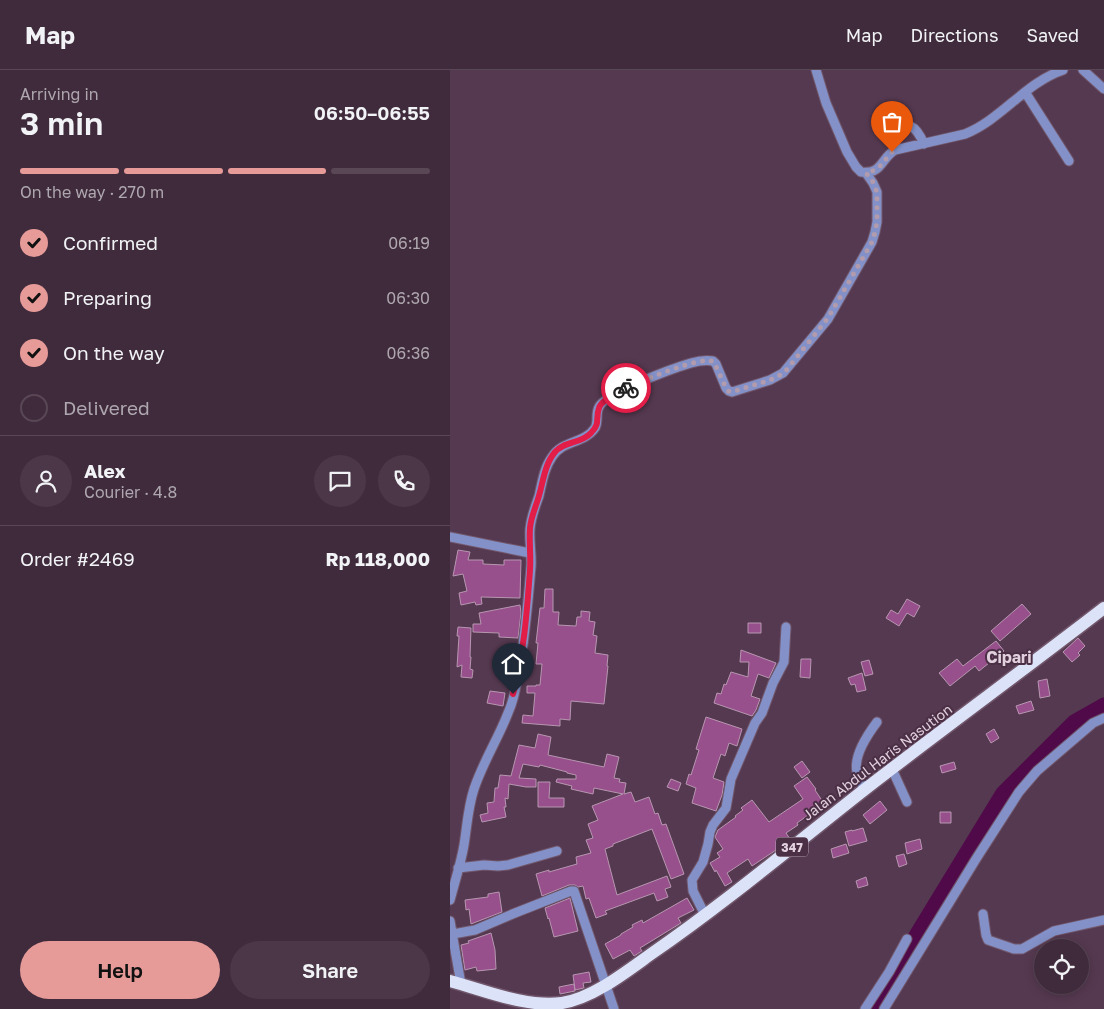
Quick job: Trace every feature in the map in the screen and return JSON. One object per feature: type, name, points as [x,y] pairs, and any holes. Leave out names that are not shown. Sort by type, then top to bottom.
[{"type":"main road","name":"Jalan Abdul Haris Nasution","points":[[456,982],[513,999],[542,1004],[562,1003],[582,997],[614,980],[690,927],[864,790],[1104,608]]},
{"type":"street","points":[[816,70],[826,103],[847,152],[856,168],[866,173],[876,170],[895,150],[966,134],[984,126],[1025,92],[1051,75],[1063,70]]},
{"type":"street","points":[[1083,70],[1104,89]]},
{"type":"street","points":[[1025,92],[1069,161]]},
{"type":"street","points":[[885,128],[899,125],[911,126],[919,133],[924,144]]},
{"type":"street","points":[[450,900],[464,845],[473,790],[480,771],[509,712],[518,676],[531,564],[530,529],[532,514],[550,458],[565,445],[581,440],[590,434],[597,424],[599,407],[602,403],[632,385],[691,363],[711,360],[714,362],[726,388],[732,392],[770,380],[784,373],[828,318],[872,242],[877,222],[877,192],[873,182],[866,173]]},
{"type":"street","points":[[450,537],[530,553]]},
{"type":"street","points":[[705,914],[693,891],[692,880],[703,862],[713,825],[726,808],[731,779],[784,662],[786,627]]},
{"type":"street","points":[[884,1009],[1019,792],[1037,771],[1093,723],[1104,718]]},
{"type":"street","points":[[864,790],[857,772],[856,763],[868,734],[877,722]]},
{"type":"street","points":[[892,769],[907,802]]},
{"type":"street","points":[[458,868],[508,865],[556,851]]},
{"type":"street","points":[[453,934],[475,930],[573,891],[577,896],[614,1009]]},
{"type":"street","points":[[983,914],[988,940],[1018,949],[1025,948],[1054,931],[1104,920]]},
{"type":"street","points":[[450,921],[453,934],[456,982]]},
{"type":"street","points":[[865,1009],[889,972],[907,939]]},
{"type":"building","points":[[458,550],[470,552],[468,560],[483,560],[483,564],[504,565],[504,560],[521,560],[520,598],[481,597],[482,604],[476,605],[475,602],[461,605],[459,593],[467,591],[463,574],[453,576]]},
{"type":"building","points":[[545,589],[553,589],[553,612],[559,612],[558,625],[576,626],[577,617],[581,617],[581,611],[590,612],[589,621],[595,622],[593,635],[597,636],[595,653],[608,655],[604,704],[571,701],[570,720],[560,719],[560,726],[522,723],[523,715],[533,716],[535,693],[527,693],[527,686],[540,685],[542,664],[536,664],[538,643],[536,643],[540,608],[544,608]]},
{"type":"building","points":[[907,599],[920,606],[914,617],[907,613],[899,626],[886,618],[891,610],[898,614]]},
{"type":"building","points":[[1022,604],[1031,614],[1000,641],[991,631]]},
{"type":"building","points":[[520,605],[518,638],[499,637],[499,633],[473,632],[473,624],[481,624],[479,613]]},
{"type":"building","points":[[748,623],[761,623],[761,633],[748,633]]},
{"type":"building","points":[[458,627],[471,628],[470,669],[473,670],[472,678],[461,677],[462,665],[457,667]]},
{"type":"building","points":[[1078,638],[1085,646],[1078,653],[1080,655],[1072,662],[1063,652]]},
{"type":"building","points":[[996,641],[1004,651],[979,671],[975,666],[950,686],[939,673],[957,659],[963,666]]},
{"type":"building","points":[[741,650],[776,663],[769,678],[758,674],[751,696],[760,699],[752,716],[714,703],[717,693],[721,694],[731,672],[748,677],[749,662],[740,662]]},
{"type":"building","points":[[801,659],[811,659],[810,678],[800,677]]},
{"type":"building","points":[[869,660],[873,674],[865,676],[861,662]]},
{"type":"building","points":[[862,673],[866,690],[857,692],[855,684],[851,685],[848,678]]},
{"type":"building","points":[[1047,679],[1050,696],[1040,698],[1038,681]]},
{"type":"building","points":[[490,691],[505,693],[503,706],[487,703]]},
{"type":"building","points":[[1031,701],[1034,710],[1019,714],[1016,706]]},
{"type":"building","points":[[706,717],[742,729],[737,746],[729,743],[725,756],[721,754],[713,778],[724,782],[722,795],[716,811],[692,803],[696,788],[686,784],[699,750],[696,749]]},
{"type":"building","points":[[994,729],[999,738],[991,743],[986,734]]},
{"type":"building","points":[[538,734],[551,737],[548,755],[604,767],[607,754],[619,757],[614,778],[620,779],[619,782],[626,783],[624,794],[631,792],[635,802],[649,797],[655,814],[658,813],[662,825],[666,824],[684,874],[671,879],[652,829],[605,849],[617,895],[667,876],[671,887],[665,889],[668,897],[657,901],[654,893],[605,911],[607,914],[596,918],[589,898],[586,899],[583,886],[569,885],[542,896],[536,874],[577,864],[576,857],[591,853],[586,840],[593,838],[588,824],[598,820],[592,806],[623,794],[594,788],[593,794],[571,789],[572,786],[556,782],[557,779],[576,779],[576,775],[540,765],[539,767],[523,764],[519,778],[536,779],[536,787],[509,784],[508,799],[505,798],[506,807],[504,807],[506,817],[482,822],[480,815],[488,813],[487,803],[494,802],[495,788],[498,788],[500,775],[511,776],[519,745],[535,748]]},
{"type":"building","points":[[802,761],[810,772],[802,778],[794,767]]},
{"type":"building","points":[[954,762],[956,769],[942,773],[940,766]]},
{"type":"building","points":[[807,777],[827,808],[813,817],[811,813],[797,823],[798,825],[786,833],[790,839],[752,866],[748,859],[727,873],[732,882],[725,886],[710,863],[720,857],[717,853],[723,849],[715,837],[718,830],[736,817],[743,810],[741,808],[752,800],[769,822],[803,799],[794,786]]},
{"type":"building","points":[[671,779],[681,783],[678,791],[667,787]]},
{"type":"building","points":[[538,782],[550,782],[549,798],[564,798],[564,807],[538,807]]},
{"type":"building","points":[[880,801],[887,810],[870,824],[863,815]]},
{"type":"building","points":[[940,812],[951,812],[951,823],[940,823]]},
{"type":"building","points":[[863,828],[867,841],[849,846],[845,832]]},
{"type":"building","points":[[920,839],[922,849],[907,854],[905,843]]},
{"type":"building","points":[[846,844],[849,853],[833,858],[831,849]]},
{"type":"building","points":[[904,854],[907,864],[899,867],[896,856]]},
{"type":"building","points":[[866,877],[868,885],[858,888],[856,881]]},
{"type":"building","points":[[499,892],[502,912],[471,924],[469,909],[466,910],[465,900],[488,897],[488,894]]},
{"type":"building","points":[[570,898],[578,931],[554,937],[545,908]]},
{"type":"building","points":[[687,898],[694,910],[678,918],[681,923],[640,948],[642,951],[634,956],[630,950],[613,959],[605,944],[633,927],[632,925],[642,920],[643,923]]},
{"type":"building","points":[[491,933],[495,950],[496,969],[477,971],[476,967],[465,970],[461,945]]},
{"type":"building","points":[[589,972],[591,982],[583,983],[584,988],[575,990],[573,975]]},
{"type":"building","points":[[574,984],[575,991],[560,994],[559,987]]},
{"type":"waterway","points":[[874,1009],[917,934],[1003,793],[1074,722],[1104,705]]},
{"type":"way so far","points":[[626,388],[691,363],[711,360],[718,369],[726,388],[732,392],[770,380],[784,373],[828,318],[872,242],[877,222],[877,192],[873,182],[866,173],[876,170],[892,152]]},
{"type":"district","name":"Cipari","points":[[1009,657]]},
{"type":"route","points":[[513,694],[518,676],[523,642],[531,564],[530,529],[532,514],[550,458],[565,445],[581,440],[590,434],[597,424],[599,407],[602,403],[626,388]]}]
